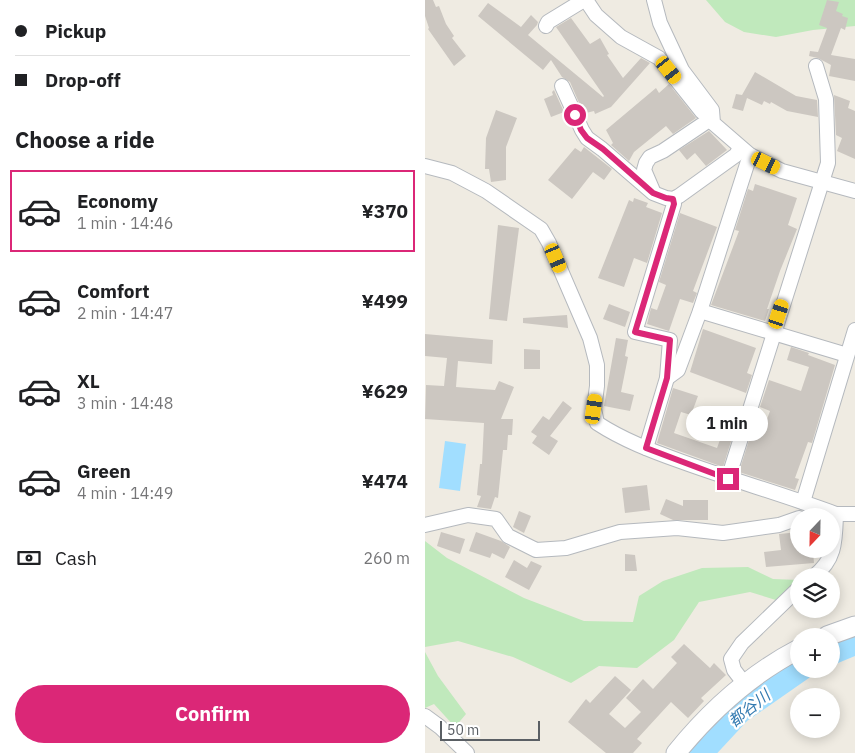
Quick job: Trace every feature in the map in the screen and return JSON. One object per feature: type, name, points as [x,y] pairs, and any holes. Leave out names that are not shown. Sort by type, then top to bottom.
[{"type":"street","points":[[546,26],[548,22],[585,0],[596,15],[621,37],[659,58],[711,118],[713,123],[745,151],[782,171],[855,191]]},
{"type":"street","points":[[653,193],[644,170],[646,162],[650,157],[663,151],[711,118],[712,110],[682,70],[660,23],[654,0]]},
{"type":"street","points":[[728,479],[828,163],[826,99],[816,66]]},
{"type":"street","points":[[562,86],[581,130],[587,138],[603,149],[653,193],[666,198],[673,199],[679,196],[736,155],[745,151]]},
{"type":"street","points":[[667,378],[678,370],[700,311],[745,151]]},
{"type":"street","points":[[425,166],[452,173],[486,191],[541,228],[549,242],[590,338],[597,365],[594,409],[597,423],[611,432],[646,448],[807,508],[855,330]]},
{"type":"street","points":[[646,448],[667,378],[670,340],[635,332],[674,204],[673,199]]},
{"type":"street","points":[[700,311],[847,355]]},
{"type":"street","points":[[840,514],[855,514]]},
{"type":"street","points":[[425,525],[468,515],[495,519],[508,536],[536,550],[566,548],[620,532],[677,528],[723,533],[779,525],[790,521]]},
{"type":"street","points":[[823,568],[831,558]]},
{"type":"street","points":[[744,683],[734,670],[731,659],[742,643],[790,597]]},
{"type":"street","points":[[840,631],[855,626]]},
{"type":"street","points":[[676,753],[693,733],[744,683],[790,654]]},
{"type":"street","points":[[425,716],[467,753]]},
{"type":"green space","points":[[706,0],[855,0],[855,26],[813,30],[776,37],[744,32],[725,22]]},
{"type":"green space","points":[[425,541],[447,558],[524,598],[584,621],[633,622],[639,596],[663,581],[702,568],[748,567],[773,579],[790,580],[790,591],[779,601],[750,592],[699,602],[674,640],[637,668],[599,666],[571,683],[513,657],[458,641],[425,647]]},
{"type":"green space","points":[[425,652],[438,676],[466,714],[455,727],[434,704],[425,708]]},
{"type":"water","points":[[445,441],[466,444],[460,491],[439,488]]},
{"type":"building","points":[[425,0],[433,0],[436,7],[439,6],[446,24],[454,36],[452,38],[466,56],[454,66],[428,29],[425,16]]},
{"type":"building","points":[[827,0],[839,2],[836,11],[848,18],[845,30],[841,28],[831,55],[855,59],[855,81],[829,76],[831,65],[818,58],[809,56],[810,51],[818,52],[827,28],[819,25]]},
{"type":"building","points":[[488,3],[521,27],[531,15],[538,22],[528,35],[603,97],[556,27],[571,18],[590,44],[600,38],[609,54],[607,55],[623,78],[641,58],[650,63],[611,107],[595,114],[594,111],[586,113],[583,104],[580,105],[570,82],[562,77],[551,60],[543,70],[478,16]]},
{"type":"building","points":[[755,72],[796,96],[817,100],[818,117],[787,111],[771,102],[770,104],[764,101],[762,105],[747,98],[743,111],[732,108],[736,94],[742,95]]},
{"type":"building","points":[[669,84],[696,118],[673,134],[666,126],[634,152],[629,161],[611,145],[613,143],[606,130],[656,88],[659,93]]},
{"type":"building","points":[[554,90],[564,112],[551,117],[544,99],[553,95],[552,92]]},
{"type":"building","points":[[834,95],[850,101],[848,108],[855,111],[855,159],[837,151],[842,138],[836,135]]},
{"type":"building","points":[[496,110],[517,118],[506,147],[506,180],[491,182],[489,169],[485,169],[486,138]]},
{"type":"building","points":[[709,131],[727,150],[706,166],[695,153],[687,160],[679,150]]},
{"type":"building","points":[[584,147],[612,169],[604,180],[593,172],[572,199],[548,180],[575,148],[581,152]]},
{"type":"building","points":[[755,184],[797,198],[788,225],[797,229],[780,271],[767,309],[769,309],[765,321],[711,305],[739,231],[735,230],[748,189],[753,191]]},
{"type":"building","points":[[634,198],[648,203],[646,207],[662,213],[647,263],[634,258],[624,287],[598,278],[629,200],[633,202]]},
{"type":"building","points":[[680,213],[717,227],[693,291],[697,293],[693,303],[680,299],[669,331],[647,324],[651,308],[657,310],[666,285],[659,282]]},
{"type":"building","points":[[498,225],[519,228],[507,321],[489,319]]},
{"type":"building","points":[[609,304],[630,312],[625,327],[603,319]]},
{"type":"building","points":[[567,315],[568,328],[523,323],[523,318]]},
{"type":"building","points":[[703,329],[756,348],[747,373],[752,375],[746,393],[690,372]]},
{"type":"building","points":[[425,334],[493,340],[492,364],[458,361],[456,387],[495,390],[499,381],[514,387],[501,419],[513,419],[512,435],[508,435],[507,450],[503,450],[498,498],[495,497],[491,509],[477,507],[481,496],[477,495],[480,464],[482,464],[484,423],[425,419],[426,385],[444,386],[447,358],[425,356]]},
{"type":"building","points":[[616,338],[628,340],[625,356],[628,357],[621,392],[634,395],[630,411],[604,406]]},
{"type":"building","points":[[791,347],[835,365],[812,443],[808,442],[795,478],[799,479],[795,490],[739,472],[750,437],[755,439],[757,432],[762,433],[770,411],[760,407],[769,380],[801,391],[809,367],[787,360]]},
{"type":"building","points":[[524,349],[540,350],[540,369],[524,369]]},
{"type":"building","points":[[673,388],[698,396],[691,415],[681,412],[674,433],[717,448],[724,429],[734,432],[723,467],[657,443]]},
{"type":"building","points":[[563,401],[572,408],[550,436],[558,441],[549,455],[532,443],[537,436],[531,432],[543,416],[549,420]]},
{"type":"building","points":[[647,485],[650,510],[625,513],[622,488]]},
{"type":"building","points":[[666,499],[683,506],[683,500],[708,500],[708,520],[673,520],[660,514]]},
{"type":"building","points":[[519,511],[531,516],[524,533],[513,527]]},
{"type":"building","points":[[441,532],[465,539],[460,554],[437,546]]},
{"type":"building","points":[[476,532],[501,541],[510,547],[504,559],[492,553],[490,558],[469,551]]},
{"type":"building","points":[[790,533],[790,558],[814,558],[814,563],[766,567],[764,552],[781,550],[779,534]]},
{"type":"building","points":[[625,554],[635,555],[637,571],[625,571]]},
{"type":"building","points":[[514,560],[527,568],[531,561],[542,566],[529,590],[505,577]]},
{"type":"building","points":[[684,644],[710,668],[714,663],[726,675],[701,698],[704,701],[688,718],[671,702],[637,739],[642,743],[633,753],[606,753],[568,722],[586,699],[590,703],[615,676],[631,690],[609,714],[625,728],[641,712],[626,698],[643,679],[653,689],[677,663],[671,657]]},
{"type":"waterway","name":"都谷川","points":[[840,649],[855,643]]},
{"type":"waterway","name":"都谷川","points":[[701,753],[739,712],[790,677]]},
{"type":"route","points":[[575,115],[581,130],[587,138],[603,149],[653,193],[673,199],[674,204],[635,332],[670,340],[667,378],[646,448],[728,479]]}]
